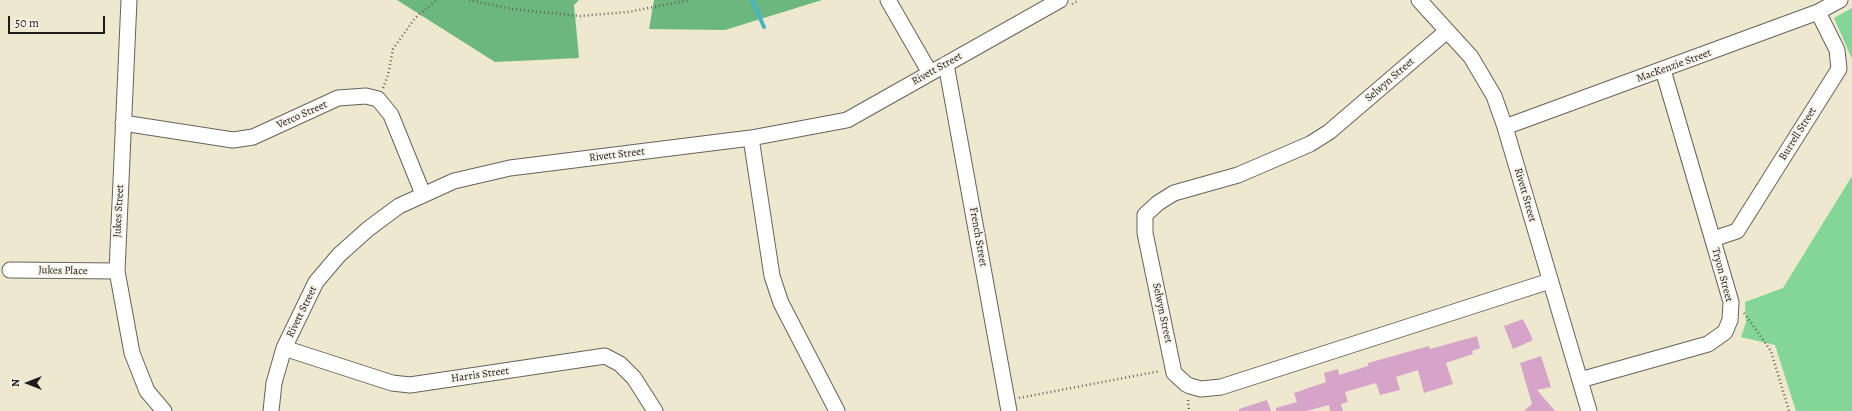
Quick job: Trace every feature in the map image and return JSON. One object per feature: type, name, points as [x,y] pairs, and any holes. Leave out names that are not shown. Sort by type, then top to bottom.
[{"type":"street","name":"Jukes Street","points":[[129,0],[117,272],[132,353],[147,392],[164,411]]},
{"type":"street","points":[[888,0],[930,73]]},
{"type":"street","name":"Rivett Street","points":[[271,411],[274,383],[284,348],[316,282],[368,229],[399,206],[454,181],[510,168],[750,138],[847,120],[1060,0]]},
{"type":"street","name":"Rivett Street","points":[[1419,0],[1471,57],[1494,96],[1505,127],[1589,411]]},
{"type":"street","name":"MacKenzie Street","points":[[1505,127],[1818,12],[1840,0]]},
{"type":"street","name":"Burrell Street","points":[[1713,239],[1736,231],[1839,69],[1837,50],[1818,12]]},
{"type":"street","name":"Selwyn Street","points":[[1447,31],[1329,132],[1310,144],[1238,176],[1174,193],[1158,203],[1145,215],[1145,233],[1174,373],[1190,386],[1201,389],[1221,387],[1550,281]]},
{"type":"street","name":"French Street","points":[[946,64],[1008,406]]},
{"type":"street","name":"Tryon Street","points":[[1580,380],[1708,344],[1724,332],[1730,320],[1731,302],[1663,70]]},
{"type":"street","name":"Verco Street","points":[[123,123],[233,140],[253,137],[338,98],[366,96],[378,99]]},
{"type":"street","points":[[378,99],[391,114],[423,194]]},
{"type":"street","points":[[750,138],[772,276],[782,303],[837,411]]},
{"type":"street","name":"Jukes Place","points":[[10,270],[117,272]]},
{"type":"street","name":"Harris Street","points":[[284,348],[392,383],[410,385],[604,356],[620,364],[634,378],[655,411]]},
{"type":"path","points":[[378,99],[388,75],[393,49],[415,18],[437,0]]},
{"type":"path","points":[[469,0],[512,9],[580,16],[628,12],[690,0]]},
{"type":"path","points":[[1741,308],[1771,351],[1789,411]]},
{"type":"path","points":[[1008,406],[1163,370]]},
{"type":"green space","points":[[397,0],[579,0],[574,5],[579,58],[495,62]]},
{"type":"green space","points":[[654,0],[822,0],[725,30],[649,29]]},
{"type":"green space","points":[[1852,8],[1852,59],[1834,18]]},
{"type":"green space","points":[[1852,176],[1852,411],[1796,411],[1775,345],[1741,337],[1746,322],[1745,302],[1783,288]]},
{"type":"building","points":[[1523,319],[1533,340],[1513,349],[1504,326]]},
{"type":"building","points":[[1477,336],[1480,348],[1472,351],[1473,354],[1446,363],[1453,384],[1424,393],[1418,370],[1396,377],[1400,390],[1380,395],[1376,383],[1345,392],[1348,402],[1341,404],[1343,411],[1330,411],[1329,405],[1306,411],[1276,411],[1276,408],[1297,402],[1294,393],[1326,382],[1324,373],[1338,369],[1339,375],[1368,366],[1368,363],[1429,346],[1430,349]]},
{"type":"building","points":[[1541,356],[1551,387],[1537,390],[1555,411],[1524,411],[1532,404],[1520,363]]},
{"type":"building","points":[[1267,400],[1271,411],[1239,411],[1239,409]]},
{"type":"waterway","points":[[752,0],[764,27]]}]
